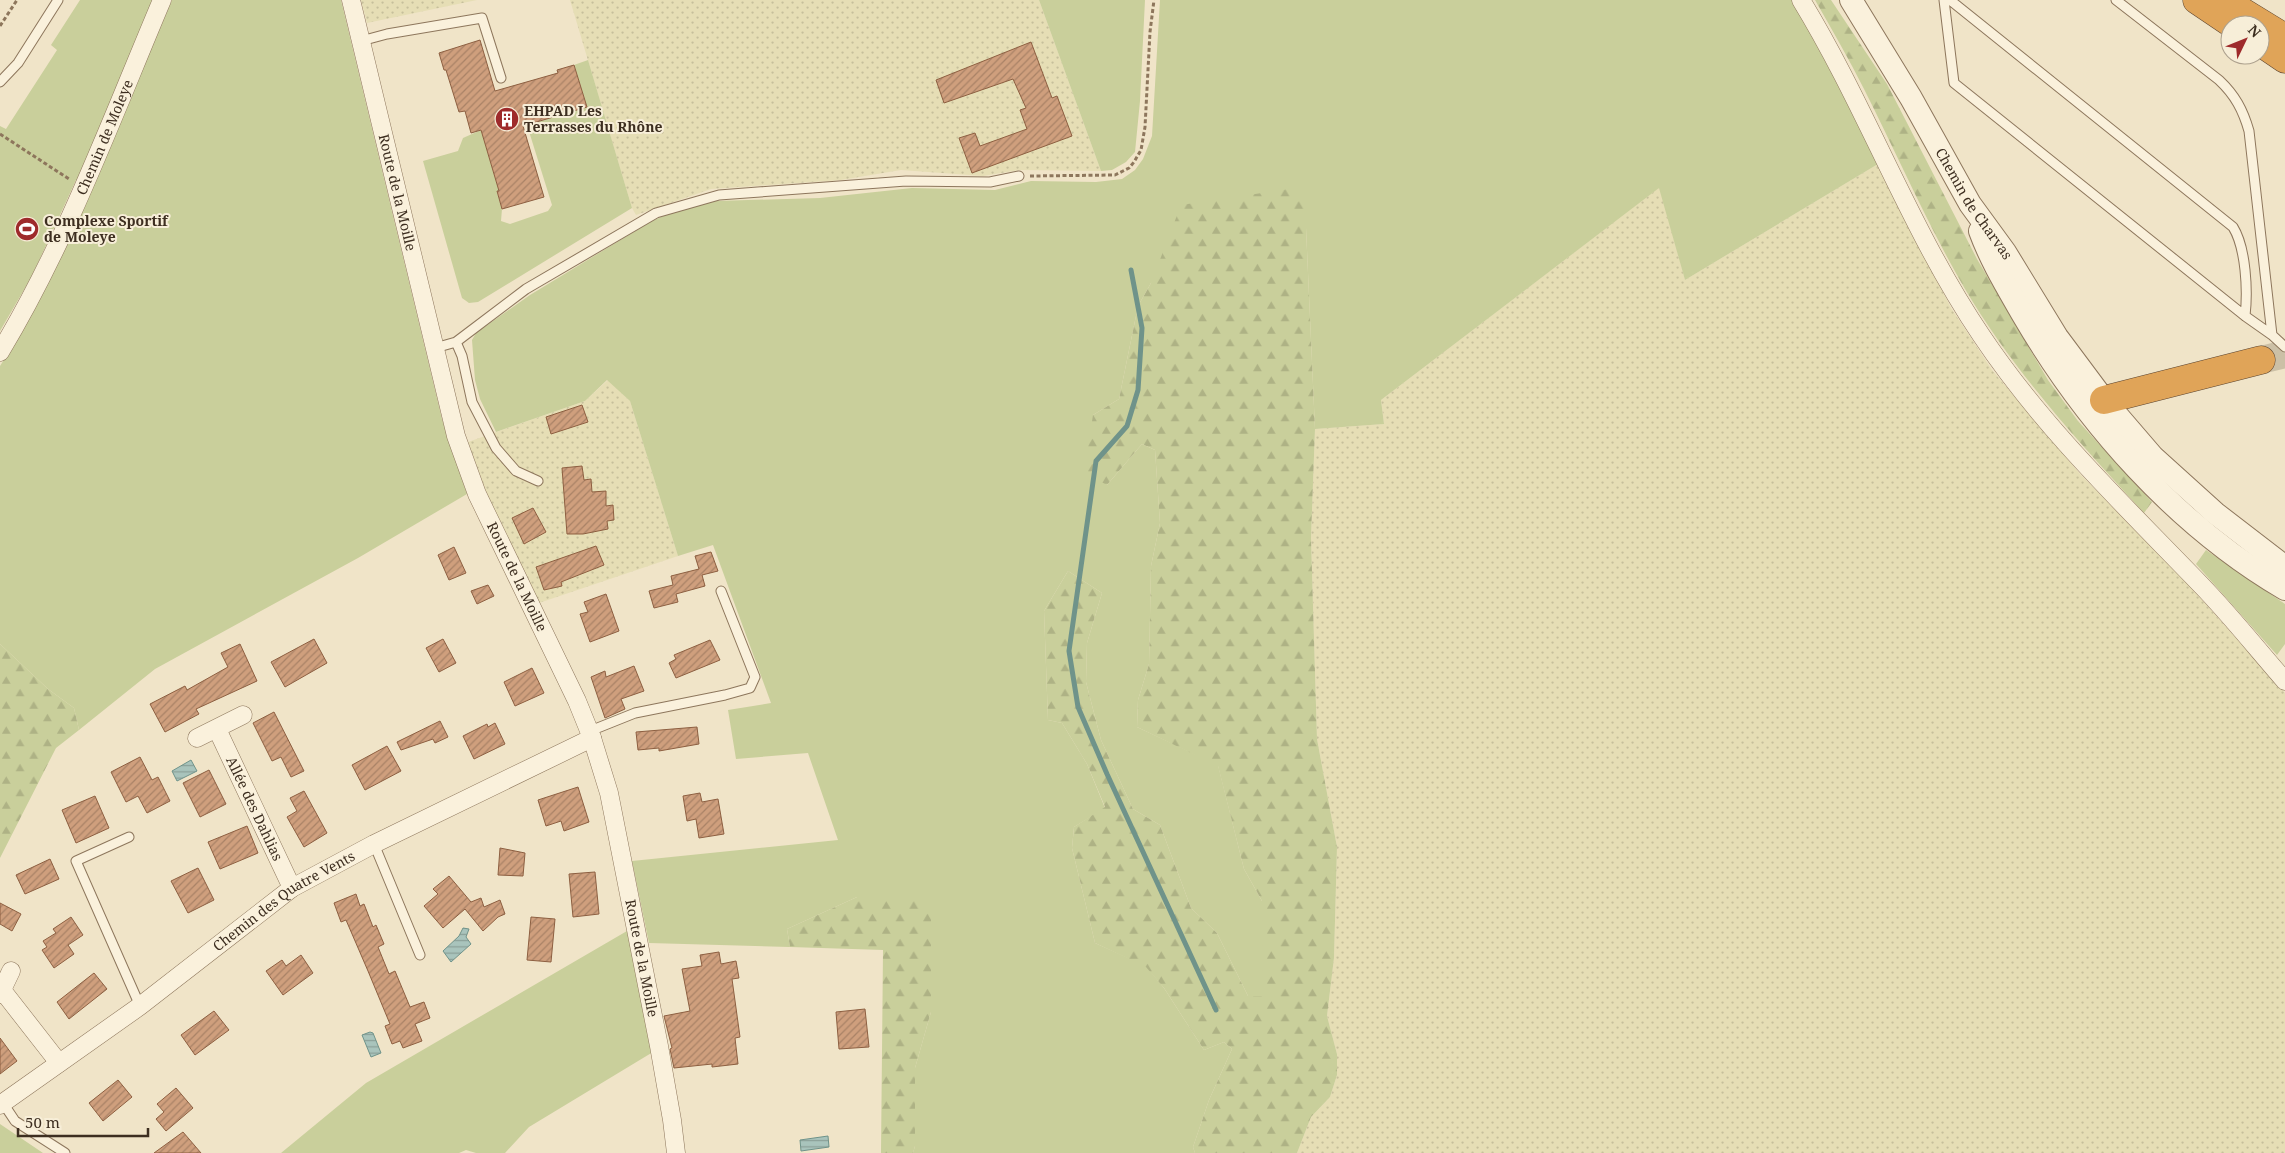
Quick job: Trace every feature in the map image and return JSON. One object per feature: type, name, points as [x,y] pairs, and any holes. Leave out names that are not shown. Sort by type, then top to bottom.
[{"type":"highway","points":[[2198,0],[2220,15]]},
{"type":"highway","points":[[2223,0],[2285,38]]},
{"type":"highway","points":[[2270,49],[2285,59]]},
{"type":"highway","points":[[2104,400],[2261,360]]},
{"type":"street","name":"Chemin de Moleye","points":[[0,352],[27,306],[82,188],[162,0]]},
{"type":"street","name":"Route de la Moille","points":[[351,0],[456,436],[477,494],[577,701],[591,735],[610,792],[659,1046],[676,1153]]},
{"type":"street","points":[[1801,0],[1833,54],[1950,286],[2004,369],[2089,470],[2204,588],[2285,681]]},
{"type":"street","name":"Chemin de Charvas","points":[[1851,0],[1902,82],[1970,204],[2005,252],[2058,337],[2104,400],[2153,457],[2215,513],[2285,567]]},
{"type":"street","points":[[1970,204],[1991,260],[2042,347],[2088,413],[2139,471],[2201,529],[2285,589]]},
{"type":"street","points":[[197,738],[243,715]]},
{"type":"street","name":"Allée des Dahlias","points":[[217,729],[292,888]]},
{"type":"street","name":"Chemin des Quatre Vents","points":[[1,1104],[140,1006],[292,888],[374,844],[591,735]]},
{"type":"street","points":[[11,971],[1,992],[59,1064]]},
{"type":"lane","points":[[0,82],[18,63],[58,0]]},
{"type":"lane","points":[[1944,0],[1954,83],[2285,347]]},
{"type":"lane","points":[[1950,0],[2233,227],[2240,238],[2247,298],[2245,316]]},
{"type":"lane","points":[[2116,0],[2219,80],[2230,90],[2244,114],[2249,131],[2272,335]]},
{"type":"lane","points":[[361,41],[387,34],[482,18],[501,78]]},
{"type":"lane","points":[[435,348],[456,342],[526,289],[656,213],[719,195],[906,181],[990,182],[1019,176]]},
{"type":"lane","points":[[456,342],[462,356],[472,402],[496,448],[516,471],[538,481]]},
{"type":"lane","points":[[591,735],[635,713],[725,695],[750,688],[755,677],[722,591]]},
{"type":"lane","points":[[129,837],[76,862],[140,1006]]},
{"type":"lane","points":[[374,844],[420,955]]},
{"type":"lane","points":[[1,1104],[15,1121],[65,1153]]},
{"type":"path","points":[[0,26],[17,0]]},
{"type":"path","points":[[1019,176],[1115,175],[1129,168],[1134,162],[1141,150],[1145,127],[1150,32],[1154,0]]},
{"type":"path","points":[[0,134],[82,188]]},
{"type":"shaded area","points":[[361,0],[477,0],[367,23]]},
{"type":"shaded area","points":[[570,0],[1039,0],[1101,171],[1019,170],[983,176],[901,170],[841,180],[711,189],[636,215],[632,208]]},
{"type":"shaded area","points":[[1878,164],[1951,308],[1992,370],[2080,474],[2186,582],[2285,693],[2285,1153],[1297,1153],[1311,1117],[1330,1097],[1337,1075],[1337,1054],[1327,1016],[1334,958],[1337,847],[1317,739],[1311,538],[1315,429],[1384,424],[1381,400],[1660,187],[1685,280]]},
{"type":"shaded area","points":[[608,380],[630,401],[678,556],[536,604],[488,498],[468,442],[585,401]]},
{"type":"green space","name":"Complexe Sportif de Moleye","points":[[80,0],[160,0],[80,182],[76,180],[32,276],[0,331],[0,126],[6,129],[57,50],[51,45]]},
{"type":"green space","points":[[172,0],[341,0],[442,419],[467,494],[358,558],[155,669],[79,730],[74,708],[48,689],[0,644],[0,366],[25,326],[74,229]]},
{"type":"green space","points":[[1039,0],[1145,0],[1140,101],[1135,152],[1126,162],[1112,170],[1101,171]]},
{"type":"green space","points":[[1160,0],[1792,0],[1835,74],[1878,164],[1685,280],[1659,188],[1381,400],[1384,424],[1315,429],[1306,228],[1151,283],[1138,306],[1119,399],[1093,415],[1107,485],[1142,444],[1155,450],[1160,523],[1151,566],[1149,664],[1138,700],[1137,727],[1218,765],[1244,869],[1262,901],[1262,996],[1248,996],[1217,933],[1191,908],[1160,825],[1133,809],[1101,740],[1086,682],[1087,643],[1102,593],[1068,571],[1044,611],[1048,720],[1062,723],[1087,764],[1105,808],[1074,827],[1072,848],[1095,943],[1146,966],[1164,988],[1204,1050],[1224,1042],[1232,1049],[1209,1100],[1193,1147],[1195,1153],[913,1153],[915,1146],[915,1068],[931,1012],[857,897],[787,929],[790,947],[649,943],[632,861],[838,840],[808,753],[736,759],[728,710],[771,703],[713,545],[678,556],[630,401],[607,380],[585,401],[496,432],[480,399],[475,380],[472,340],[476,333],[530,295],[652,221],[683,207],[716,201],[820,198],[912,188],[995,190],[1031,181],[1096,182],[1122,179],[1135,170],[1143,159],[1152,136]]},
{"type":"green space","points":[[1815,0],[1831,0],[1887,84],[1977,259],[2048,380],[2078,421],[2152,502],[2144,513],[2048,406],[1984,320],[1938,240],[1858,78]]},
{"type":"green space","points":[[588,60],[632,208],[478,302],[469,303],[462,298],[423,161],[458,151],[463,138],[481,130],[499,191],[497,192],[502,209],[501,221],[510,224],[548,211],[552,205],[527,125],[587,107],[574,65]]},
{"type":"green space","points":[[1302,187],[1306,228],[1315,429],[1311,538],[1317,739],[1337,847],[1334,958],[1327,1016],[1337,1054],[1337,1075],[1330,1097],[1311,1117],[1297,1153],[1195,1153],[1193,1147],[1209,1100],[1232,1049],[1224,1042],[1204,1050],[1164,988],[1146,967],[1095,943],[1072,848],[1074,827],[1105,807],[1087,764],[1062,723],[1048,720],[1044,611],[1068,571],[1102,593],[1087,643],[1086,682],[1101,740],[1133,809],[1160,825],[1191,908],[1217,933],[1248,996],[1262,996],[1262,901],[1244,869],[1218,766],[1137,727],[1138,700],[1149,664],[1151,566],[1160,523],[1155,450],[1142,444],[1107,485],[1084,473],[1093,415],[1119,399],[1138,306],[1151,283],[1181,205]]},
{"type":"green space","points":[[2206,550],[2285,604],[2285,644],[2277,655],[2196,564]]},
{"type":"green space","points":[[0,644],[48,689],[74,708],[79,730],[56,748],[0,858]]},
{"type":"green space","points":[[857,897],[931,897],[931,1012],[915,1068],[915,1146],[913,1153],[881,1153],[883,950],[790,947],[787,929]]},
{"type":"green space","points":[[627,931],[653,1052],[529,1127],[505,1153],[476,1153],[466,1150],[459,1153],[281,1153],[366,1083]]},
{"type":"green space","points":[[0,1124],[43,1153],[0,1153]]},
{"type":"water","points":[[191,760],[197,771],[177,781],[172,771]]},
{"type":"water","points":[[463,928],[469,929],[466,937],[471,944],[451,962],[443,951],[459,936]]},
{"type":"water","points":[[370,1032],[373,1033],[381,1053],[371,1057],[362,1035]]},
{"type":"water","points":[[828,1136],[829,1147],[801,1151],[800,1140]]},
{"type":"building","name":"EHPAD Les Terrasses du Rhône","points":[[480,40],[495,91],[558,73],[557,70],[574,65],[587,107],[523,126],[544,197],[502,209],[497,191],[499,191],[481,130],[471,133],[465,111],[459,112],[439,53]]},
{"type":"building","points":[[1031,42],[1052,98],[1057,96],[1072,136],[972,173],[959,138],[975,133],[980,146],[1027,129],[1020,110],[1026,108],[1013,79],[944,103],[936,80]]},
{"type":"building","points":[[582,405],[588,422],[551,434],[546,417]]},
{"type":"building","points":[[582,466],[584,480],[591,479],[592,492],[606,491],[606,506],[613,505],[614,520],[607,521],[608,529],[583,534],[567,534],[562,468]]},
{"type":"building","points":[[533,508],[546,532],[524,544],[512,518]]},
{"type":"building","points":[[596,546],[604,565],[561,582],[562,586],[544,590],[536,567]]},
{"type":"building","points":[[454,547],[466,573],[449,580],[438,555]]},
{"type":"building","points":[[711,552],[718,571],[702,575],[705,586],[676,594],[678,602],[654,608],[649,591],[673,585],[671,576],[699,569],[695,556]]},
{"type":"building","points":[[488,585],[494,596],[477,604],[471,591]]},
{"type":"building","points":[[606,594],[619,631],[590,642],[580,614],[588,612],[584,602]]},
{"type":"building","points":[[314,639],[327,663],[285,687],[271,662]]},
{"type":"building","points":[[443,639],[456,663],[439,672],[426,648]]},
{"type":"building","points":[[710,640],[720,660],[676,678],[669,663],[676,659],[674,655]]},
{"type":"building","points":[[240,644],[257,681],[196,709],[199,714],[165,732],[150,704],[185,686],[187,690],[228,667],[221,653]]},
{"type":"building","points":[[634,666],[644,691],[621,699],[625,709],[605,718],[591,677],[605,671],[606,677]]},
{"type":"building","points":[[532,668],[544,693],[515,706],[504,682]]},
{"type":"building","points":[[274,712],[304,771],[291,777],[281,757],[272,761],[253,723]]},
{"type":"building","points":[[440,721],[448,737],[435,743],[433,739],[401,750],[397,742]]},
{"type":"building","points":[[495,723],[505,744],[474,759],[463,736],[487,724],[488,727]]},
{"type":"building","points":[[697,727],[699,744],[659,751],[659,748],[638,750],[636,732]]},
{"type":"building","points":[[387,746],[401,771],[365,790],[352,765]]},
{"type":"building","points":[[140,757],[152,780],[158,777],[170,801],[147,813],[138,796],[126,802],[111,772]]},
{"type":"building","points":[[209,770],[226,804],[200,817],[183,783]]},
{"type":"building","points":[[578,787],[589,822],[564,831],[561,821],[546,826],[538,800]]},
{"type":"building","points":[[304,791],[327,833],[304,847],[287,817],[297,811],[290,798]]},
{"type":"building","points":[[700,793],[702,802],[718,799],[724,834],[699,838],[696,819],[687,821],[683,796]]},
{"type":"building","points":[[95,796],[109,828],[76,843],[62,810]]},
{"type":"building","points":[[247,826],[258,853],[220,869],[208,842]]},
{"type":"building","points":[[500,848],[525,853],[523,876],[498,875]]},
{"type":"building","points":[[50,859],[59,879],[25,894],[16,875]]},
{"type":"building","points":[[198,868],[214,900],[188,913],[171,881]]},
{"type":"building","points":[[595,872],[599,914],[573,917],[569,874]]},
{"type":"building","points":[[449,876],[471,902],[481,898],[484,907],[500,900],[505,914],[498,917],[483,931],[465,909],[443,928],[424,906],[438,894],[433,889]]},
{"type":"building","points":[[356,894],[360,906],[364,904],[373,927],[376,925],[384,944],[378,947],[389,974],[395,971],[410,1007],[424,1002],[430,1018],[415,1024],[422,1041],[403,1048],[400,1041],[392,1044],[385,1026],[390,1024],[346,920],[341,922],[334,903]]},
{"type":"building","points":[[0,903],[21,914],[12,931],[0,924]]},
{"type":"building","points":[[71,917],[83,935],[68,945],[74,954],[54,968],[42,950],[47,947],[43,941],[56,933],[53,929]]},
{"type":"building","points":[[531,917],[555,919],[551,962],[527,960]]},
{"type":"building","points":[[719,952],[721,964],[736,961],[739,978],[732,979],[740,1037],[735,1038],[738,1064],[712,1067],[712,1064],[674,1068],[670,1049],[672,1048],[664,1016],[690,1011],[682,969],[702,966],[700,955]]},
{"type":"building","points":[[301,955],[313,973],[283,995],[266,971],[282,960],[286,966]]},
{"type":"building","points":[[94,973],[107,989],[69,1019],[57,1002]]},
{"type":"building","points":[[865,1009],[869,1047],[839,1049],[836,1012]]},
{"type":"building","points":[[214,1011],[229,1030],[195,1055],[181,1035]]},
{"type":"building","points":[[0,1038],[17,1061],[0,1074]]},
{"type":"building","points":[[118,1080],[132,1097],[103,1121],[89,1103]]},
{"type":"building","points":[[176,1088],[193,1108],[166,1131],[156,1119],[164,1112],[157,1104]]},
{"type":"building","points":[[183,1132],[201,1153],[154,1153]]},
{"type":"waterway","points":[[1131,270],[1142,328],[1138,390],[1127,426],[1096,461],[1069,651],[1078,707],[1216,1010]]},
{"type":"tunnel","points":[[2261,360],[2285,354]]},
{"type":"place","name":"EHPAD Les Terrasses du Rhône","points":[[507,119]]},
{"type":"place","name":"Complexe Sportif de Moleye","points":[[27,229]]}]
